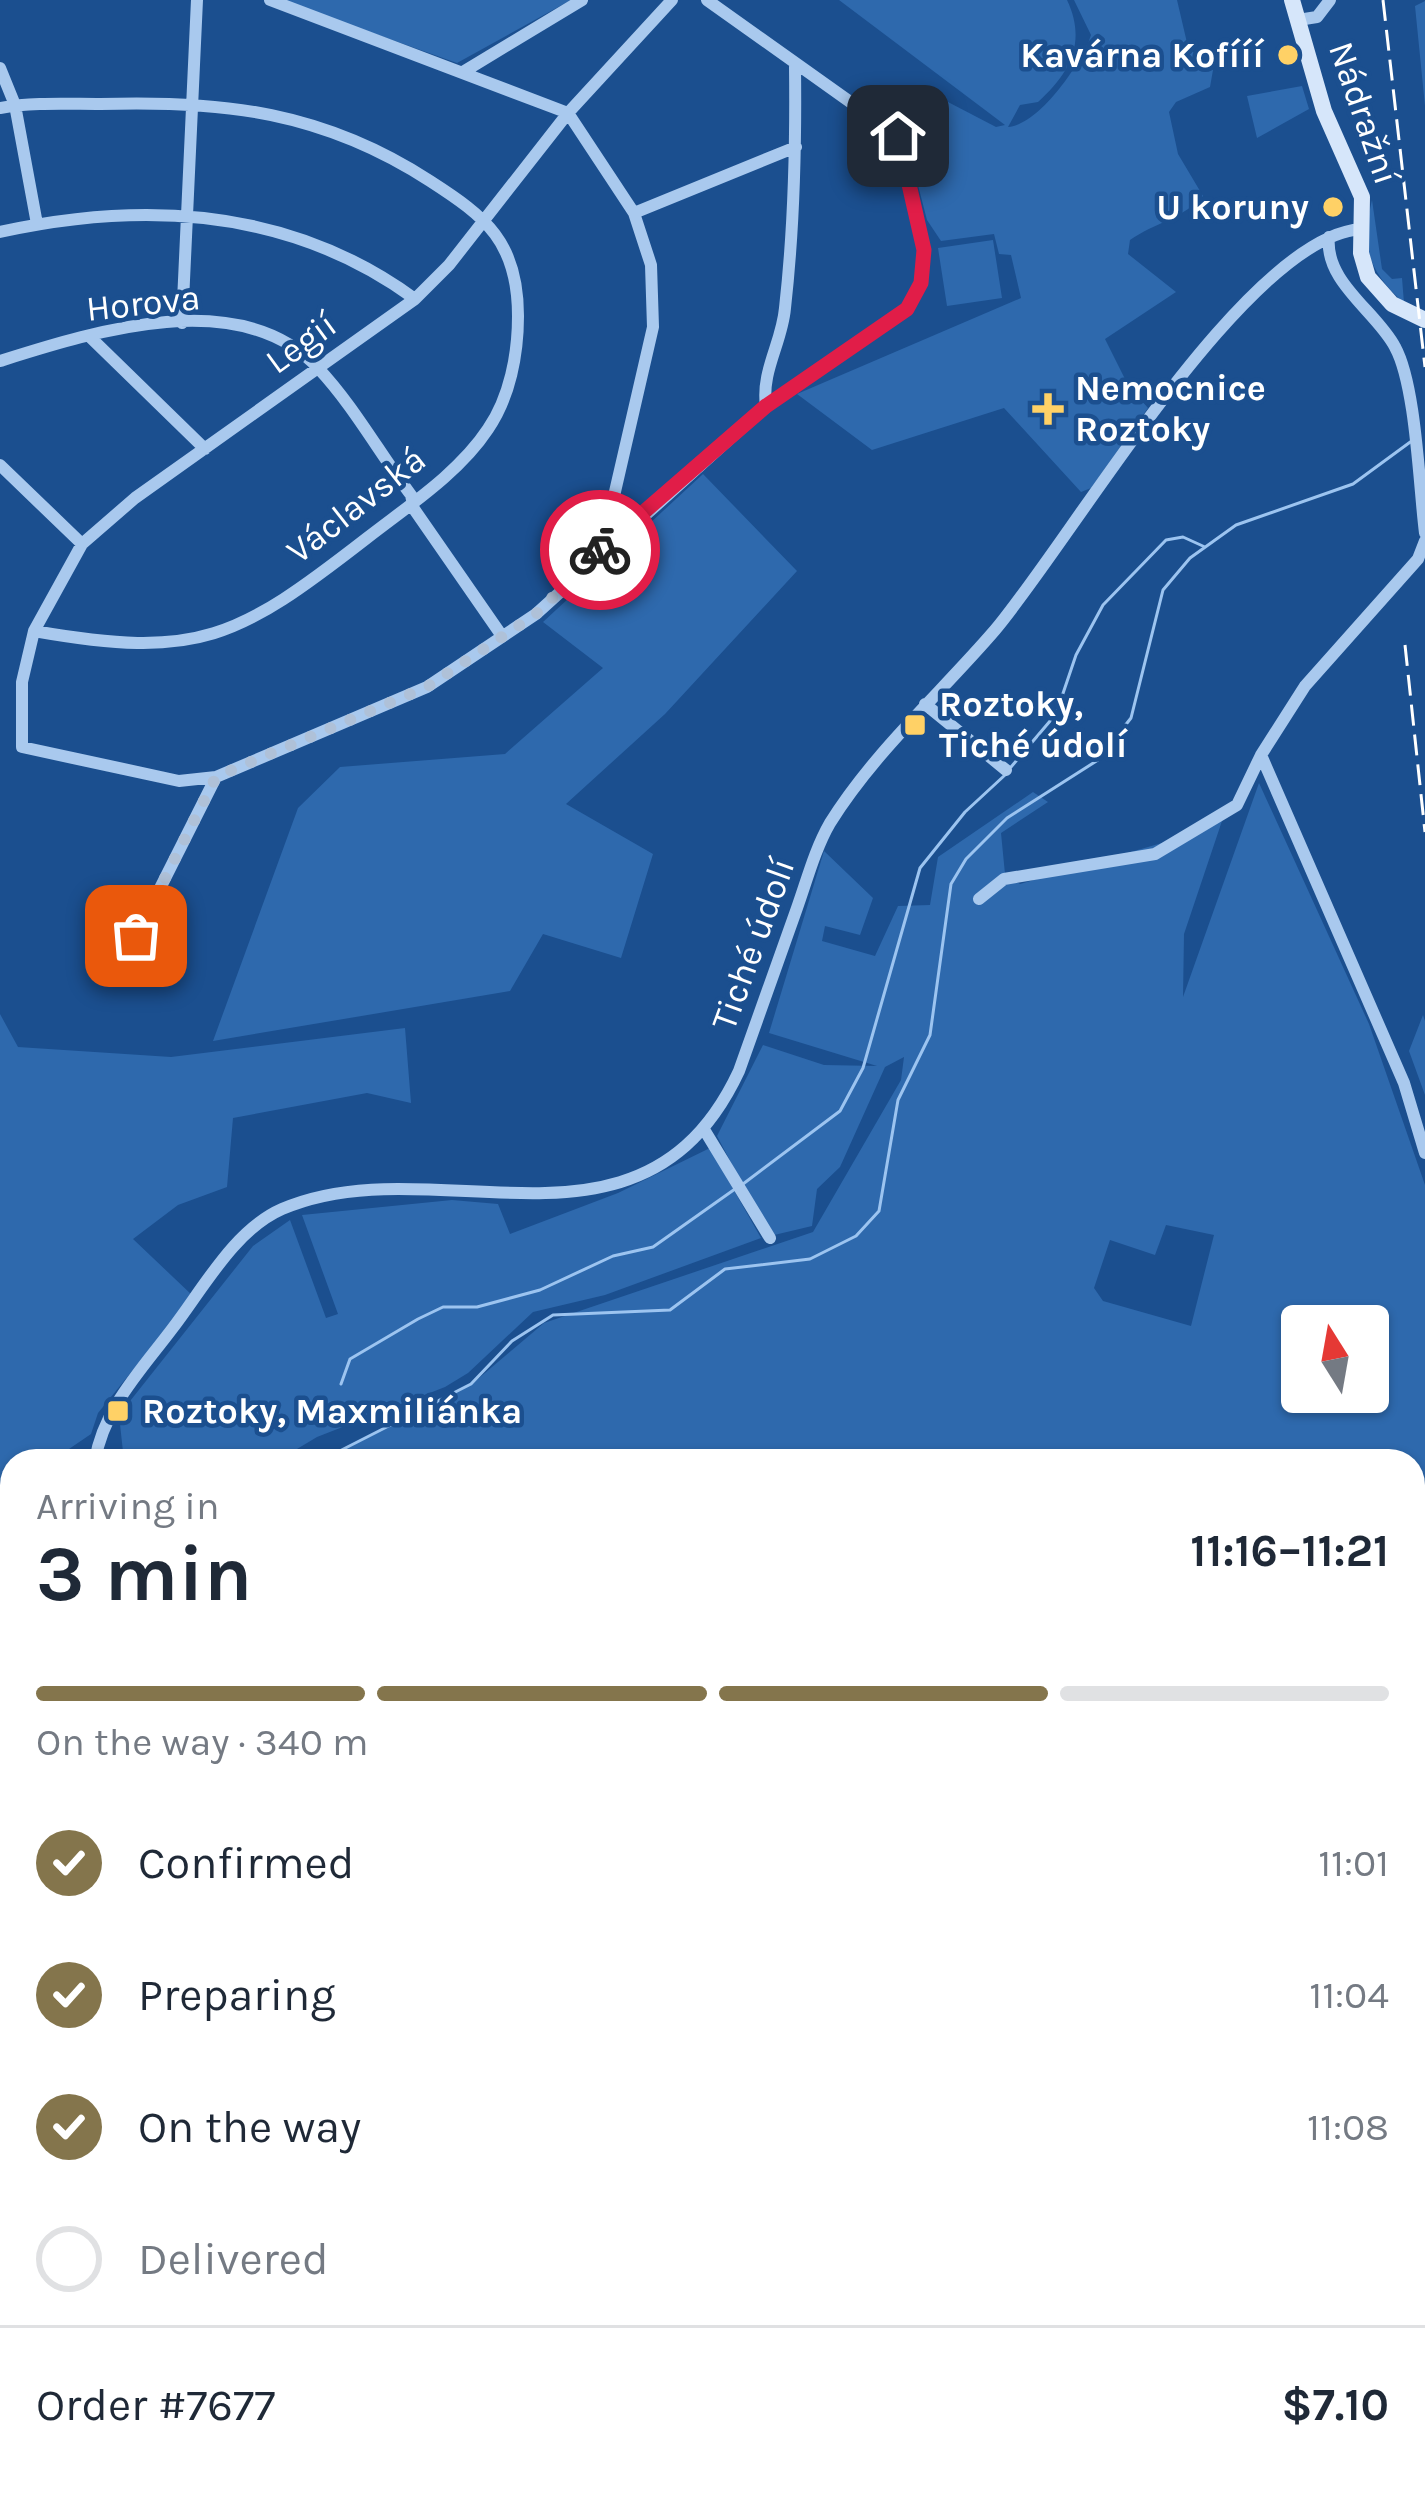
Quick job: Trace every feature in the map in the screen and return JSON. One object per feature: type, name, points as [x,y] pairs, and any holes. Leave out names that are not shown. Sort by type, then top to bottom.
[{"type":"main road","name":"Nádražní","points":[[1292,0],[1324,111],[1362,197],[1364,264],[1375,286],[1392,304],[1425,320]]},
{"type":"street","points":[[182,323],[197,0]]},
{"type":"street","points":[[270,0],[568,113],[634,213],[651,265],[653,327],[601,550]]},
{"type":"street","points":[[463,72],[582,0]]},
{"type":"street","name":"Legií","points":[[216,777],[179,781],[22,747],[22,682],[34,631],[82,544],[205,449],[415,299],[568,113],[672,0]]},
{"type":"street","points":[[136,936],[216,777],[427,687],[536,614],[601,550],[766,406],[907,309],[921,283],[924,250],[898,136],[707,0]]},
{"type":"street","name":"Nádražní","points":[[1298,20],[1317,17],[1330,0]]},
{"type":"street","points":[[766,406],[763,385],[785,315],[796,147],[795,67]]},
{"type":"street","points":[[0,68],[15,105],[37,224]]},
{"type":"street","points":[[0,108],[193,101],[274,113],[338,133],[399,160],[486,217]]},
{"type":"street","points":[[634,213],[796,147]]},
{"type":"street","points":[[0,232],[37,224],[187,212],[291,234],[349,257],[415,299]]},
{"type":"street","name":"Václavská","points":[[34,631],[157,647],[194,642],[234,627],[308,584],[466,457],[491,425],[518,346],[518,301],[504,249],[486,217]]},
{"type":"street","points":[[980,899],[1004,879],[1155,854],[1237,806],[1261,755],[1306,686],[1388,587],[1418,559],[1425,537],[1398,352],[1352,295],[1330,251],[1329,237],[1361,229]]},
{"type":"street","name":"Tiché údolí","points":[[99,1449],[106,1424],[224,1260],[254,1226],[281,1210],[313,1199],[365,1194],[576,1192],[646,1169],[705,1131],[740,1070],[829,826],[926,704],[996,628],[1178,382],[1252,294],[1312,244],[1329,237]]},
{"type":"street","name":"Horova","points":[[0,361],[89,336],[182,323],[260,330],[288,343],[317,367],[502,635]]},
{"type":"street","points":[[89,336],[205,449]]},
{"type":"street","points":[[0,465],[82,544]]},
{"type":"street","points":[[926,704],[1006,770]]},
{"type":"street","points":[[1261,755],[1404,1083],[1425,1153]]},
{"type":"street","points":[[105,928],[178,949]]},
{"type":"street","points":[[705,1131],[770,1238]]},
{"type":"shaded area","points":[[280,0],[571,0],[457,63]]},
{"type":"shaded area","points":[[839,0],[1067,0],[1075,43],[1067,68],[1038,102],[1020,105],[1008,127],[1020,124],[1046,104],[1086,47],[1091,35],[1074,0],[1177,0],[1188,47],[1213,70],[1210,87],[1176,102],[1169,112],[1178,154],[1203,196],[1187,210],[1130,240],[1128,254],[1176,292],[1105,339],[1128,385],[1148,408],[1091,488],[1081,492],[1004,408],[872,450],[797,394],[1021,298],[1011,255],[999,254],[994,234],[941,241],[927,220],[905,135],[948,102],[996,127],[1005,125]]},
{"type":"shaded area","points":[[1425,1],[1425,106],[1415,6]]},
{"type":"shaded area","points":[[1302,86],[1309,109],[1257,138],[1247,96]]},
{"type":"shaded area","points":[[1372,200],[1382,269],[1392,279],[1402,278],[1404,303],[1382,279],[1370,256],[1367,231]]},
{"type":"shaded area","points":[[993,240],[1002,298],[947,306],[938,248]]},
{"type":"shaded area","points":[[703,474],[797,571],[665,714],[566,804],[653,854],[621,958],[543,934],[510,991],[213,1041],[298,808],[340,767],[505,754],[603,668],[543,622]]},
{"type":"shaded area","points":[[1259,783],[1369,1024],[1425,1185],[1425,1449],[345,1449],[472,1384],[544,1323],[813,1232],[901,1080],[904,1057],[885,1067],[840,1167],[817,1189],[812,1226],[770,1236],[717,1136],[763,1045],[824,1065],[877,1066],[769,1033],[824,851],[873,898],[860,935],[825,926],[822,941],[875,956],[898,906],[930,905],[938,857],[1033,792],[1048,802],[1001,833],[1005,874],[1020,884],[1193,834],[1224,815],[1184,934],[1183,997]],"holes":[[[1166,1225],[1214,1235],[1191,1326],[1103,1301],[1094,1288],[1110,1240],[1155,1255]]]},
{"type":"shaded area","points":[[0,1014],[18,1047],[171,1057],[405,1028],[411,1103],[367,1093],[233,1118],[227,1187],[178,1205],[133,1239],[193,1296],[98,1413],[91,1434],[69,1449],[0,1449]]},
{"type":"shaded area","points":[[1423,1015],[1425,1021],[1425,1095],[1409,1051]]},
{"type":"shaded area","points":[[710,1148],[761,1238],[605,1295],[533,1312],[468,1373],[445,1387],[297,1449],[123,1449],[119,1415],[253,1246],[290,1220],[326,1318],[338,1314],[302,1215],[452,1200],[498,1204],[510,1234],[618,1193]]},
{"type":"waterway","points":[[344,1449],[471,1384],[512,1341],[553,1315],[670,1310],[725,1269],[810,1259],[856,1236],[879,1211],[898,1100],[930,1035],[951,884],[966,859],[1007,818],[1098,760],[1131,718],[1163,590],[1190,558],[1236,525],[1353,484],[1413,440]]},
{"type":"waterway","points":[[1011,767],[1056,714],[1076,655],[1103,605],[1166,540],[1183,537],[1205,547]]},
{"type":"waterway","points":[[743,1184],[840,1111],[863,1068],[920,868],[965,812],[1005,775]]},
{"type":"waterway","points":[[341,1384],[350,1359],[418,1319],[443,1307],[477,1307],[540,1290],[613,1256],[653,1247],[735,1189]]},
{"type":"railway","points":[[1383,0],[1425,367]]},
{"type":"railway","points":[[1405,645],[1425,832]]},
{"type":"way so far","points":[[136,936],[216,777],[355,722],[427,687],[536,614],[600,550]]},
{"type":"place","name":"Kavárna Kofííí","points":[[1288,55]]},
{"type":"place","name":"U koruny","points":[[1333,207]]},
{"type":"place","name":"Nemocnice Roztoky","points":[[1048,409]]},
{"type":"place","name":"Roztoky, Tiché údolí","points":[[915,725]]},
{"type":"place","name":"Roztoky, Maxmiliánka","points":[[118,1411]]},
{"type":"route","points":[[600,550],[766,406],[907,309],[921,283],[924,250],[898,136]]}]
